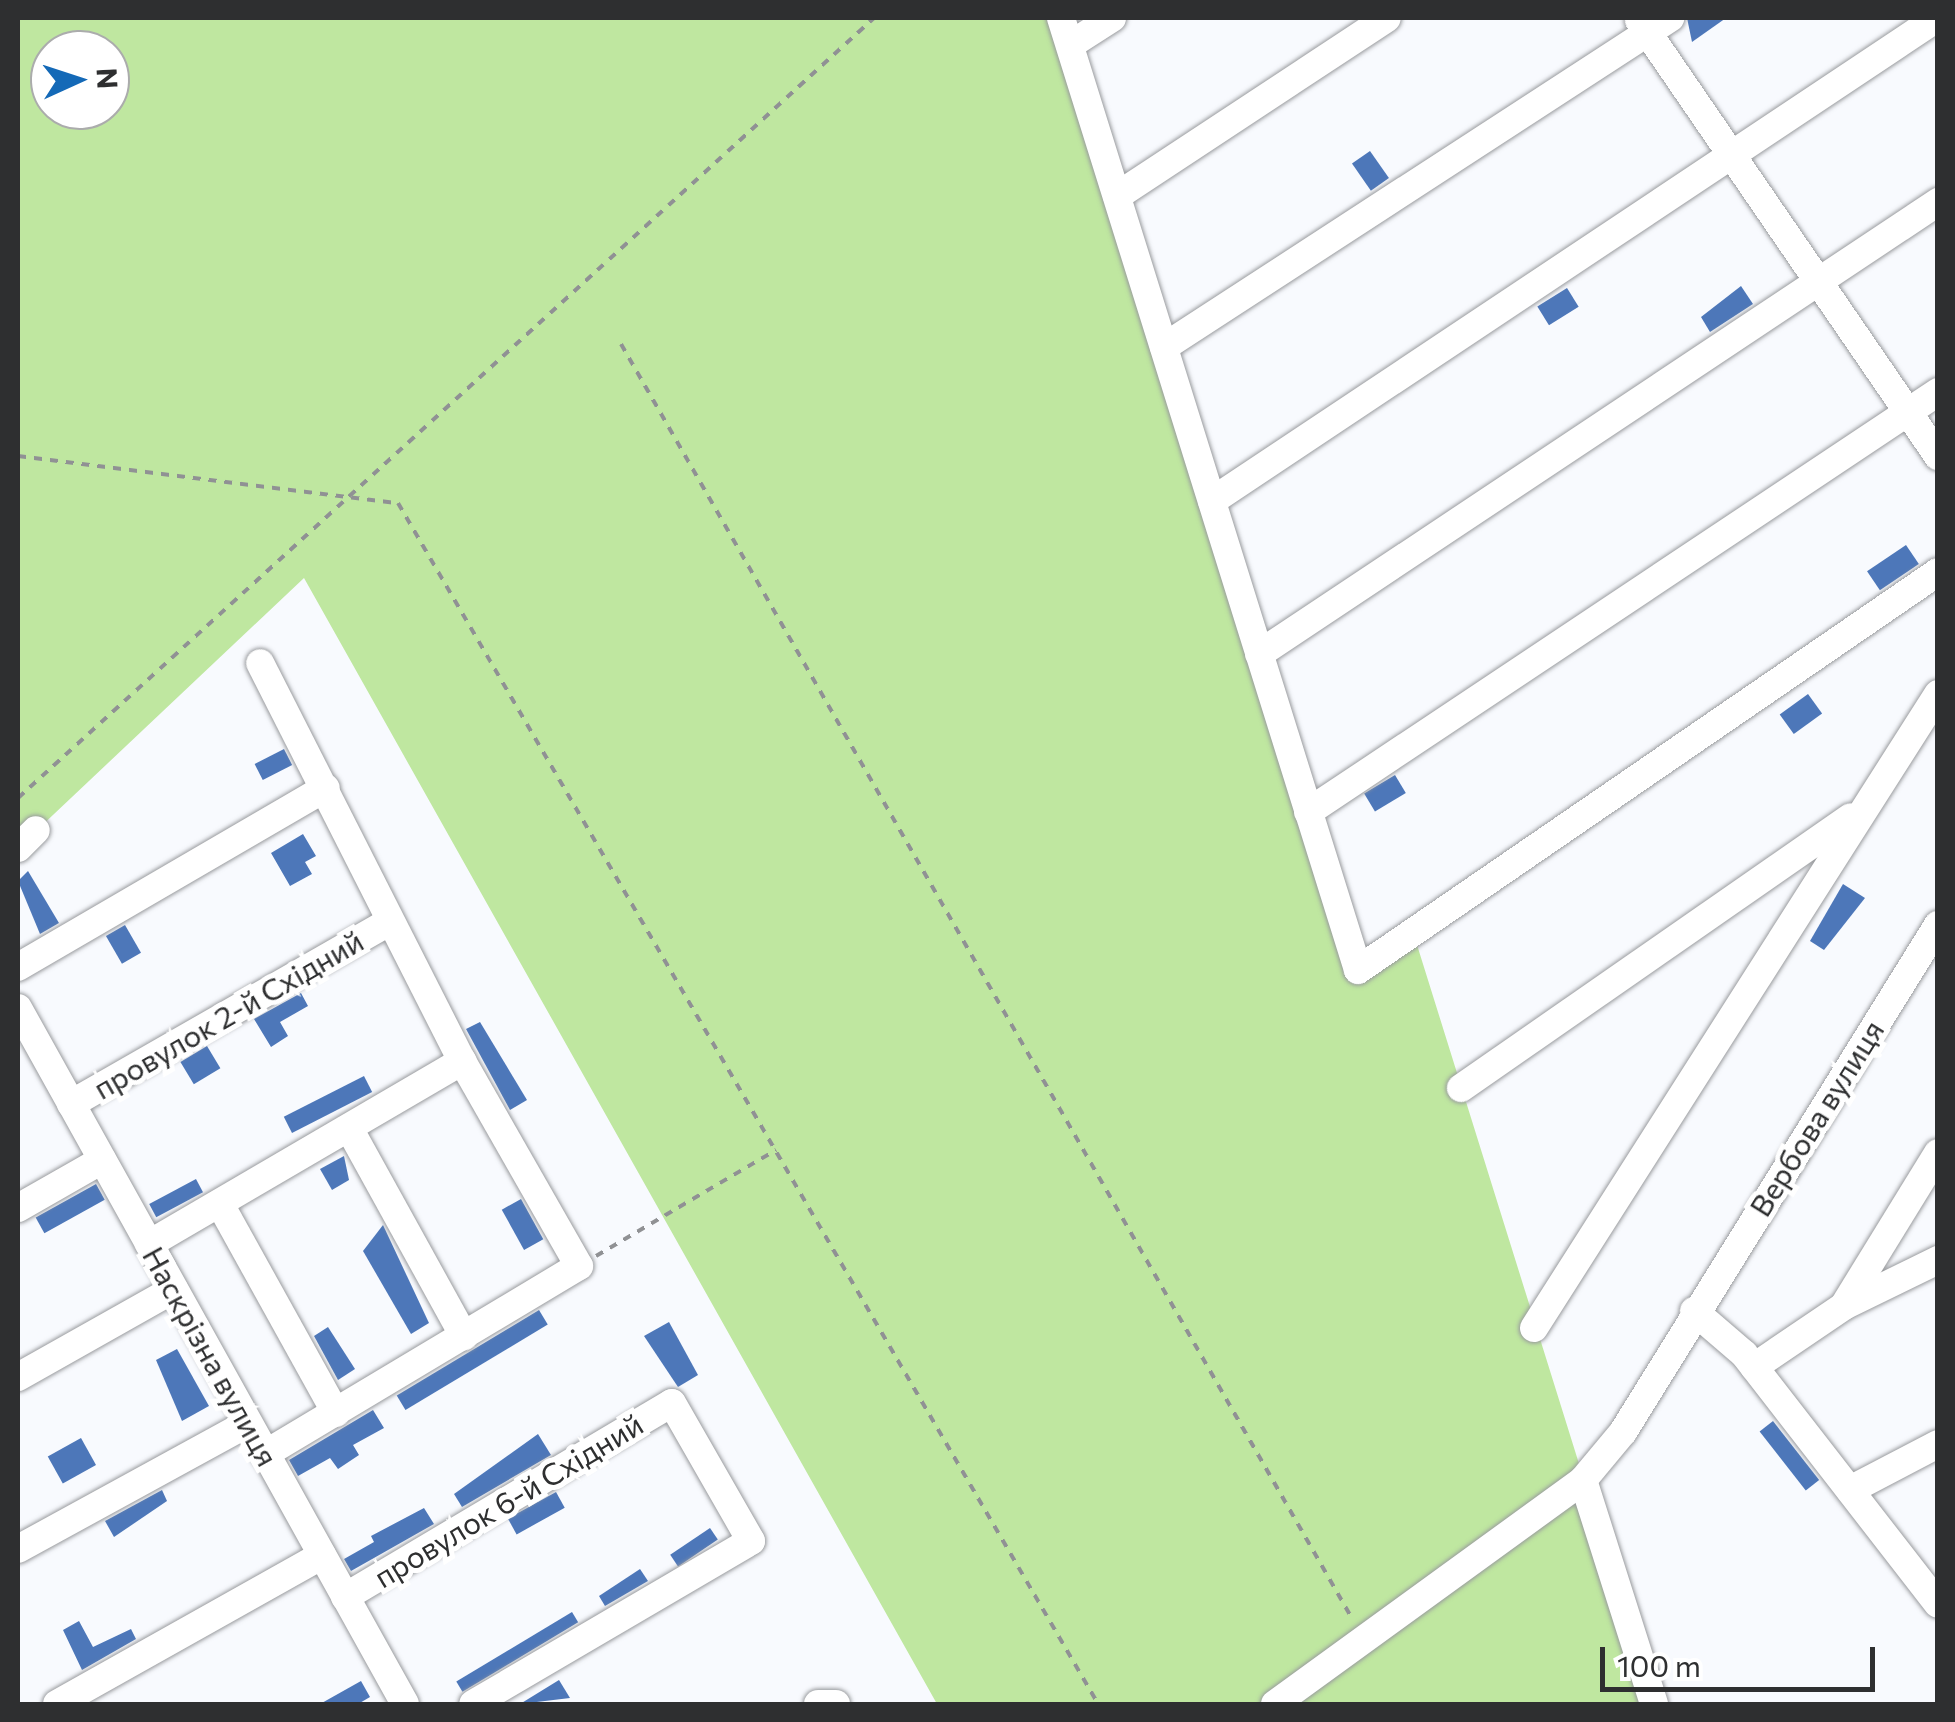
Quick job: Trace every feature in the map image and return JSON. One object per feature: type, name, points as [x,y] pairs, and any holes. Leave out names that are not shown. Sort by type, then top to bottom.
[{"type":"street","points":[[1061,18],[1358,970],[1938,572]]},
{"type":"street","points":[[1070,46],[1112,18]]},
{"type":"street","points":[[1117,196],[1386,18]]},
{"type":"street","points":[[1212,501],[1734,159],[1937,18]]},
{"type":"street","points":[[1164,347],[1652,23],[1734,159],[1938,456]]},
{"type":"street","points":[[1260,654],[1938,202]]},
{"type":"street","points":[[1308,812],[1938,392]]},
{"type":"street","points":[[260,664],[383,892],[385,924],[579,1266],[265,1454]]},
{"type":"street","points":[[1534,1328],[1938,694]]},
{"type":"street","points":[[18,967],[326,788]]},
{"type":"street","points":[[1461,1088],[1860,811]]},
{"type":"street","name":"провулок 2-й Східний","points":[[71,1104],[385,924]]},
{"type":"street","name":"Вербова вулиця","points":[[1275,1704],[1583,1480],[1623,1432],[1694,1311],[1938,925]]},
{"type":"street","name":"Наскрізна вулиця","points":[[18,1008],[345,1597],[395,1701]]},
{"type":"street","points":[[149,1244],[462,1062]]},
{"type":"street","points":[[349,1128],[464,1336]]},
{"type":"street","points":[[1844,1306],[1938,1154]]},
{"type":"street","points":[[18,1208],[102,1160]]},
{"type":"street","points":[[220,1204],[336,1412]]},
{"type":"street","points":[[1754,1366],[1844,1306],[1938,1260]]},
{"type":"street","points":[[18,1377],[174,1289]]},
{"type":"street","points":[[1694,1311],[1754,1366],[1938,1604]]},
{"type":"street","name":"провулок 6-й Східний","points":[[345,1597],[672,1403],[751,1541],[473,1704]]},
{"type":"street","points":[[18,1549],[248,1422]]},
{"type":"street","points":[[1850,1490],[1938,1444]]},
{"type":"street","points":[[1583,1480],[1654,1704]]},
{"type":"street","points":[[57,1704],[322,1555]]},
{"type":"path","points":[[18,798],[336,499],[874,18]]},
{"type":"path","points":[[620,344],[1365,1641]]},
{"type":"path","points":[[18,456],[336,499],[398,503],[1098,1704]]},
{"type":"path","points":[[579,1266],[776,1150]]},
{"type":"green space","points":[[18,18],[1061,18],[1357,969],[1413,932],[1654,1704],[937,1704],[304,578],[18,848]]},
{"type":"building","points":[[1687,18],[1726,18],[1692,42]]},
{"type":"building","points":[[1370,151],[1389,178],[1371,191],[1352,164]]},
{"type":"building","points":[[1741,286],[1753,304],[1710,332],[1701,317]]},
{"type":"building","points":[[1567,288],[1579,307],[1549,325],[1537,307]]},
{"type":"building","points":[[1906,545],[1919,564],[1880,590],[1867,571]]},
{"type":"building","points":[[1808,694],[1822,713],[1794,734],[1780,715]]},
{"type":"building","points":[[284,749],[292,765],[263,780],[255,764]]},
{"type":"building","points":[[1395,775],[1406,793],[1375,812],[1364,794]]},
{"type":"building","points":[[303,834],[316,856],[305,862],[312,874],[290,886],[271,853]]},
{"type":"building","points":[[28,871],[59,923],[40,934],[18,881]]},
{"type":"building","points":[[1843,884],[1865,898],[1824,950],[1810,941]]},
{"type":"building","points":[[125,925],[141,953],[122,964],[106,936]]},
{"type":"building","points":[[301,993],[308,1006],[280,1022],[288,1036],[271,1047],[254,1019]]},
{"type":"building","points":[[480,1022],[527,1100],[510,1110],[466,1029]]},
{"type":"building","points":[[207,1046],[220,1068],[194,1084],[180,1062]]},
{"type":"building","points":[[364,1076],[372,1092],[292,1133],[284,1117]]},
{"type":"building","points":[[344,1156],[349,1180],[332,1190],[320,1169]]},
{"type":"building","points":[[196,1179],[203,1192],[156,1217],[149,1204]]},
{"type":"building","points":[[96,1184],[105,1200],[44,1233],[36,1217]]},
{"type":"building","points":[[521,1199],[543,1239],[524,1250],[502,1210]]},
{"type":"building","points":[[383,1225],[429,1323],[411,1334],[363,1251]]},
{"type":"building","points":[[539,1310],[548,1325],[405,1410],[397,1395]]},
{"type":"building","points":[[669,1322],[698,1375],[678,1387],[644,1336]]},
{"type":"building","points":[[328,1327],[355,1369],[338,1380],[314,1336]]},
{"type":"building","points":[[177,1349],[209,1406],[182,1421],[156,1360]]},
{"type":"building","points":[[373,1410],[384,1428],[353,1445],[359,1455],[338,1469],[330,1458],[298,1476],[289,1460]]},
{"type":"building","points":[[1773,1421],[1819,1480],[1806,1491],[1760,1431]]},
{"type":"building","points":[[538,1434],[551,1455],[462,1507],[454,1494]]},
{"type":"building","points":[[81,1438],[96,1465],[63,1484],[48,1456]]},
{"type":"building","points":[[162,1490],[167,1501],[114,1537],[105,1521]]},
{"type":"building","points":[[556,1492],[565,1508],[517,1534],[508,1519]]},
{"type":"building","points":[[424,1508],[434,1524],[351,1571],[344,1559],[374,1542],[371,1536]]},
{"type":"building","points":[[710,1528],[718,1540],[678,1566],[670,1555]]},
{"type":"building","points":[[640,1569],[648,1581],[605,1606],[599,1596]]},
{"type":"building","points":[[572,1612],[578,1622],[462,1692],[456,1682]]},
{"type":"building","points":[[79,1621],[93,1647],[131,1629],[136,1639],[82,1670],[63,1630]]},
{"type":"building","points":[[559,1680],[570,1698],[520,1704]]},
{"type":"building","points":[[361,1681],[370,1697],[358,1704],[320,1704]]}]
